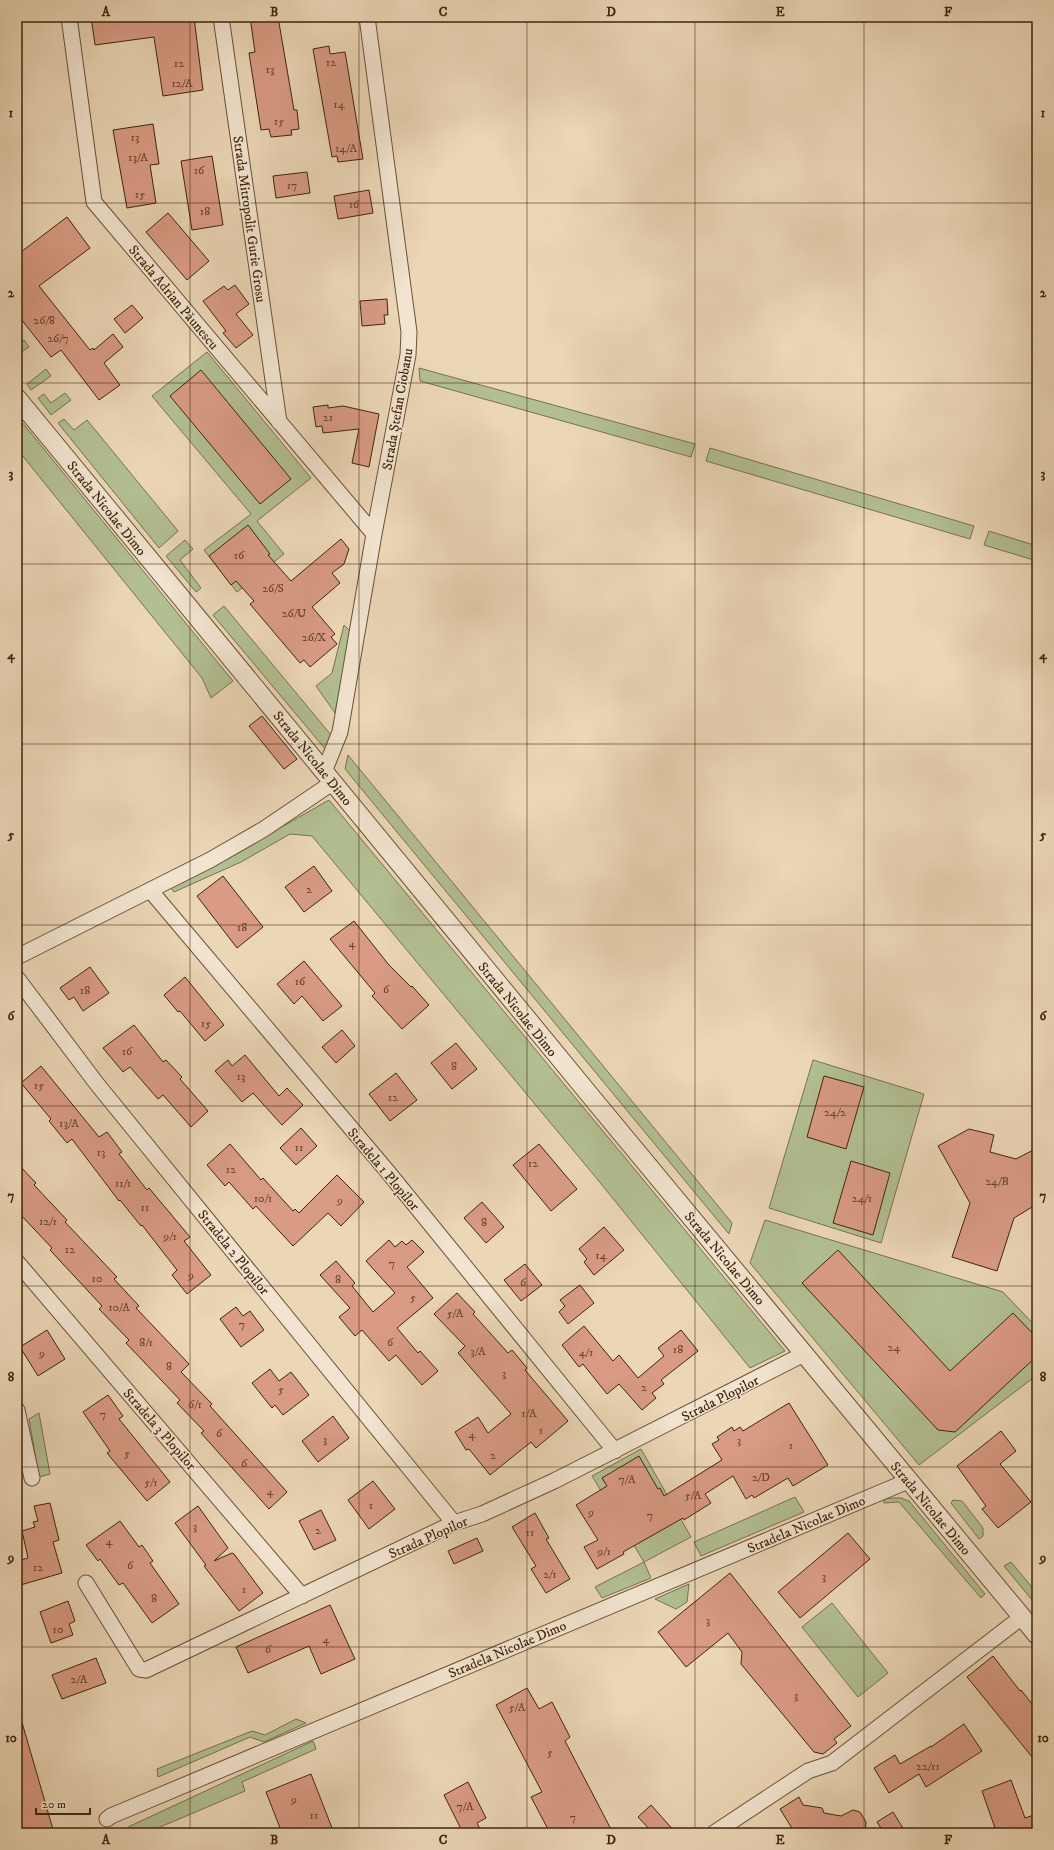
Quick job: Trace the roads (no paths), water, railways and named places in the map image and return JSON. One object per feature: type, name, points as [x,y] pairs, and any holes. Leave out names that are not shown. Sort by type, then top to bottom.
[{"type":"street","name":"Strada Adrian Păunescu","points":[[69,17],[94,202],[374,534]]},
{"type":"street","name":"Strada Mitropolit Gurie Grosu","points":[[221,17],[279,422]]},
{"type":"street","name":"Strada Ștefan Ciobanu","points":[[328,778],[340,732],[374,534],[408,355],[409,332],[367,17]]},
{"type":"street","name":"Strada Nicolae Dimo","points":[[17,398],[328,778],[908,1481],[1037,1635]]},
{"type":"street","points":[[17,958],[210,860],[264,829],[328,778]]},
{"type":"street","name":"Stradela 1 Plopilor","points":[[150,890],[388,1172],[615,1450]]},
{"type":"street","name":"Stradela 2 Plopilor","points":[[17,978],[97,1084],[454,1523]]},
{"type":"street","name":"Stradela 3 Plopilor","points":[[17,1262],[302,1596]]},
{"type":"street","name":"Strada Plopilor","points":[[86,1583],[140,1668],[146,1670],[454,1523],[482,1514],[615,1450],[804,1354]]},
{"type":"street","points":[[17,1410],[32,1478]]},
{"type":"street","name":"Stradela Nicolae Dimo","points":[[107,1819],[908,1481]]},
{"type":"street","points":[[714,1833],[808,1771],[832,1763],[1022,1617]]}]
